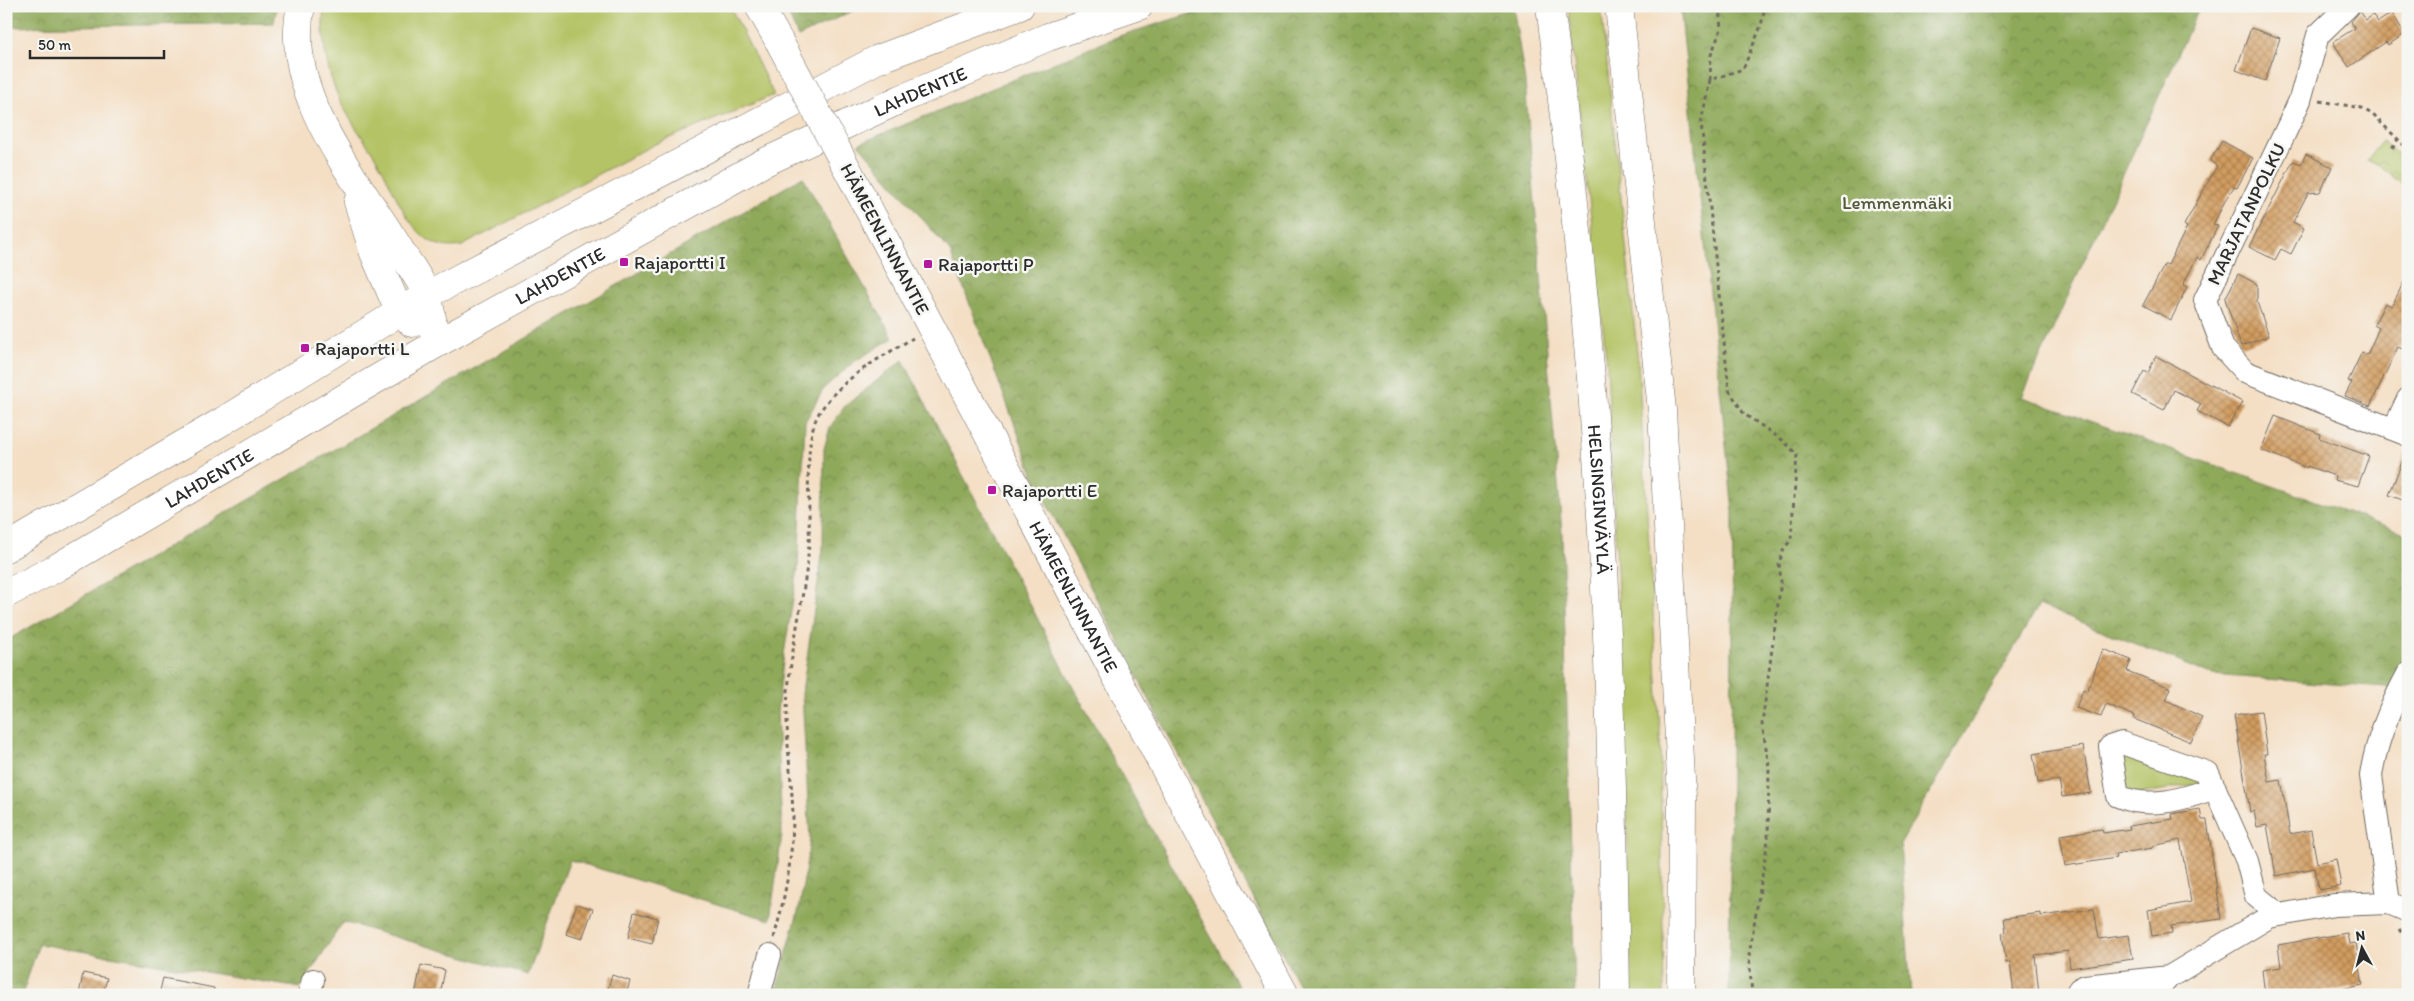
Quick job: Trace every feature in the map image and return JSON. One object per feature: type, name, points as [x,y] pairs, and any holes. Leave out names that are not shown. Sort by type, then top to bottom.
[{"type":"main road","points":[[301,6],[297,37],[303,75],[315,108],[349,172],[427,295],[436,344]]},
{"type":"main road","name":"HÄMEENLINNANTIE","points":[[759,6],[932,326],[1285,995]]},
{"type":"main road","points":[[6,548],[223,420],[427,295],[878,59],[1020,6]]},
{"type":"main road","name":"LAHDENTIE","points":[[6,594],[56,568],[436,344],[763,163],[901,99],[1048,37],[1139,6]]},
{"type":"main road","name":"HELSINGINVÄYLÄ","points":[[1550,6],[1576,221],[1594,423],[1604,565],[1613,796],[1616,995]]},
{"type":"main road","points":[[1619,7],[1662,410],[1682,798],[1681,995]]},
{"type":"main road","points":[[349,172],[374,253],[399,312],[436,344]]},
{"type":"street","name":"MARJATANPOLKU","points":[[2348,6],[2318,35],[2300,100],[2205,300],[2223,348],[2245,372],[2401,432]]},
{"type":"street","points":[[2401,432],[2408,399]]},
{"type":"street","points":[[2153,995],[2169,977],[2278,914],[2334,905],[2398,907],[2371,776],[2376,748],[2399,689],[2408,674]]},
{"type":"street","points":[[2215,788],[2247,861],[2256,896],[2278,914]]},
{"type":"street","points":[[759,995],[770,955]]},
{"type":"street","points":[[2076,995],[2079,989],[2085,986],[2169,977]]},
{"type":"path","points":[[1720,6],[1721,28],[1711,55],[1710,80],[1701,122],[1729,390],[1744,414],[1784,441],[1797,455],[1791,539],[1783,551],[1779,563],[1781,581],[1762,724],[1769,766],[1768,840],[1749,955],[1752,995]]},
{"type":"path","points":[[1710,80],[1743,69],[1761,26],[1765,6]]},
{"type":"path","points":[[2300,100],[2336,103],[2362,108],[2373,115],[2408,149]]},
{"type":"path","points":[[2392,148],[2398,139]]},
{"type":"path","points":[[770,955],[785,898],[791,857],[793,815],[787,715],[809,543],[811,438],[818,414],[834,392],[854,376],[932,326]]},
{"type":"green space","points":[[6,6],[277,6],[274,23],[6,27]]},
{"type":"green space","points":[[324,6],[730,6],[774,95],[655,144],[462,246],[445,246],[432,242],[420,233],[410,221],[376,158],[339,99],[330,73],[324,46]]},
{"type":"green space","points":[[785,6],[863,6],[798,37]]},
{"type":"green space","points":[[1215,6],[1513,6],[1525,82],[1562,533],[1575,995],[1304,995],[1038,487],[950,251],[858,144],[1119,36]]},
{"type":"green space","points":[[1568,6],[1601,6],[1638,361],[1660,730],[1664,995],[1631,995],[1625,733],[1607,365]]},
{"type":"green space","name":"Lemmenmäki","points":[[1680,6],[2200,6],[2022,397],[2408,534],[2408,674],[2399,689],[2212,675],[2039,605],[1900,844],[1911,995],[1729,995],[1733,512]]},
{"type":"green space","points":[[2382,141],[2408,162],[2408,189],[2381,167],[2367,160]]},
{"type":"green space","points":[[803,177],[893,338],[855,361],[824,388],[805,422],[798,569],[784,654],[777,712],[782,834],[770,920],[570,860],[528,975],[343,922],[300,988],[39,944],[22,995],[6,995],[6,641]]},
{"type":"green space","points":[[903,360],[1070,681],[1243,995],[775,995],[800,905],[810,840],[802,692],[823,549],[824,449],[830,427],[845,406]]},
{"type":"green space","points":[[2124,752],[2201,777],[2201,783],[2129,796],[2119,757]]},
{"type":"building","points":[[2360,11],[2366,20],[2373,15],[2378,22],[2392,13],[2405,34],[2388,45],[2386,42],[2349,67],[2333,42],[2355,28],[2351,22]]},
{"type":"building","points":[[2251,28],[2280,38],[2265,81],[2236,70]]},
{"type":"building","points":[[2222,141],[2253,158],[2237,188],[2234,187],[2227,197],[2213,225],[2218,226],[2201,260],[2197,257],[2183,285],[2187,287],[2171,320],[2143,305],[2165,264],[2168,265],[2187,227],[2184,225],[2217,166],[2210,161]]},
{"type":"building","points":[[2306,154],[2332,167],[2320,192],[2308,193],[2293,222],[2304,228],[2291,254],[2281,249],[2275,260],[2249,247],[2293,161],[2301,164]]},
{"type":"building","points":[[2408,273],[2408,337],[2402,349],[2398,347],[2370,406],[2345,396],[2352,382],[2348,381],[2362,352],[2367,355],[2379,328],[2374,325],[2385,303],[2392,306]]},
{"type":"building","points":[[2238,274],[2257,284],[2257,302],[2269,336],[2241,346],[2225,299]]},
{"type":"building","points":[[2156,356],[2242,402],[2228,427],[2197,411],[2201,404],[2174,390],[2164,410],[2132,394],[2144,371],[2148,373]]},
{"type":"building","points":[[2275,416],[2320,434],[2319,438],[2369,456],[2358,486],[2334,480],[2335,476],[2307,466],[2307,468],[2261,450]]},
{"type":"building","points":[[2408,449],[2408,502],[2389,495]]},
{"type":"building","points":[[2103,649],[2131,660],[2127,671],[2171,688],[2166,700],[2202,717],[2191,742],[2134,719],[2135,716],[2106,704],[2101,717],[2076,708],[2083,689],[2087,691]]},
{"type":"building","points":[[2261,711],[2267,754],[2264,754],[2269,782],[2281,780],[2290,834],[2311,830],[2317,863],[2336,859],[2341,886],[2319,890],[2315,868],[2276,876],[2267,825],[2257,827],[2254,811],[2250,812],[2234,715]]},
{"type":"building","points":[[2083,746],[2091,793],[2062,797],[2059,780],[2038,783],[2033,754]]},
{"type":"building","points":[[2200,809],[2202,820],[2207,820],[2221,919],[2171,926],[2172,933],[2152,936],[2148,910],[2191,902],[2180,840],[2153,846],[2153,848],[2115,854],[2116,858],[2065,866],[2060,835],[2102,829],[2103,833],[2130,829],[2129,826],[2173,819],[2172,814]]},
{"type":"building","points":[[577,904],[593,909],[582,939],[566,934]]},
{"type":"building","points":[[2094,909],[2099,939],[2129,935],[2133,959],[2070,968],[2068,951],[2035,955],[2039,994],[2014,995],[2010,962],[2006,963],[2002,933],[2006,932],[2004,918],[2041,913],[2041,916]]},
{"type":"building","points":[[634,912],[658,918],[652,944],[628,938]]},
{"type":"building","points":[[2347,933],[2349,944],[2356,943],[2363,985],[2308,995],[2265,995],[2262,970],[2281,967],[2278,945]]},
{"type":"building","points":[[421,965],[445,970],[440,995],[415,995]]},
{"type":"building","points":[[83,973],[107,978],[103,995],[79,995]]},
{"type":"building","points":[[612,975],[630,981],[626,995],[606,995]]},
{"type":"building","points":[[163,978],[214,988],[213,995],[159,995]]},
{"type":"place","name":"Rajaportti I","points":[[624,262]]},
{"type":"place","name":"Rajaportti P","points":[[928,264]]},
{"type":"place","name":"Rajaportti L","points":[[305,348]]},
{"type":"place","name":"Rajaportti E","points":[[992,490]]}]
